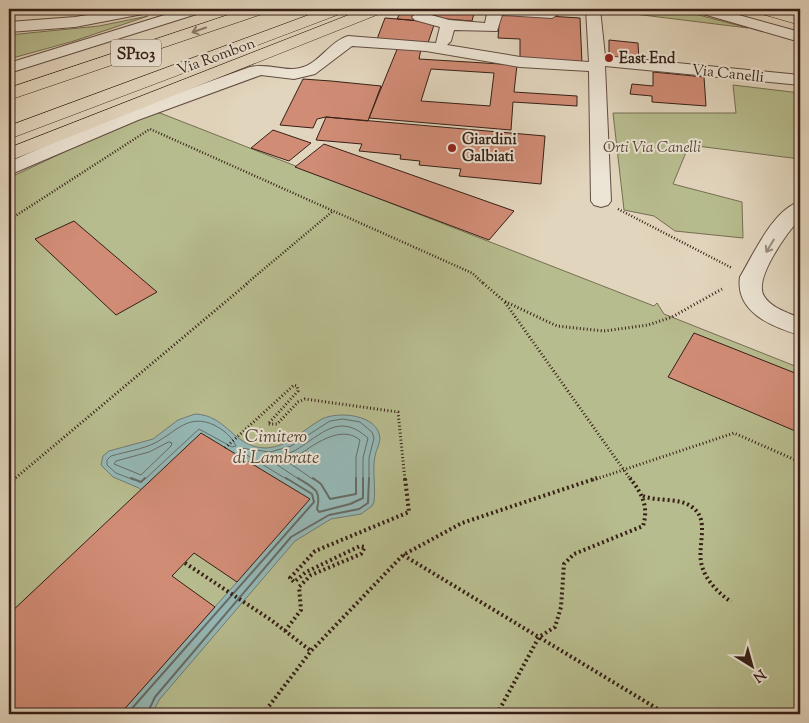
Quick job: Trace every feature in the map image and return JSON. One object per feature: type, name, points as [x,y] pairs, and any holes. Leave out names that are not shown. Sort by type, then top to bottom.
[{"type":"main road","name":"SP103","points":[[9,94],[262,9]]},
{"type":"main road","points":[[233,37],[301,9]]},
{"type":"main road","name":"Via Rombon","points":[[9,119],[314,9]]},
{"type":"main road","name":"Via Rombon","points":[[9,133],[339,9]]},
{"type":"main road","points":[[254,42],[356,9]]},
{"type":"main road","points":[[9,155],[378,9]]},
{"type":"main road","points":[[761,9],[796,19]]},
{"type":"main road","name":"SP103","points":[[9,106],[111,74],[183,55]]},
{"type":"street","points":[[9,27],[75,22],[148,9]]},
{"type":"street","points":[[9,68],[198,9]]},
{"type":"street","points":[[593,9],[602,201]]},
{"type":"street","points":[[701,9],[800,37]]},
{"type":"street","points":[[420,18],[448,25],[492,28],[495,10],[552,13]]},
{"type":"street","points":[[440,48],[448,25]]},
{"type":"street","points":[[9,77],[119,35]]},
{"type":"street","name":"Via Rombon","points":[[9,169],[127,117],[262,69],[296,74],[312,70],[348,41],[440,48]]},
{"type":"street","name":"Via Canelli","points":[[440,48],[520,62],[597,64],[800,80]]},
{"type":"street","points":[[800,208],[783,224],[751,277],[748,287],[751,297],[761,308],[775,318],[800,327]]},
{"type":"path","points":[[9,220],[150,130],[472,273],[504,301],[642,495],[648,513],[644,526],[574,554],[564,564],[562,607],[555,627],[539,637],[497,714]]},
{"type":"path","points":[[602,201],[751,277]]},
{"type":"path","points":[[9,483],[333,211]]},
{"type":"path","points":[[504,301],[557,326],[604,331],[648,326],[672,317],[722,289]]},
{"type":"path","points":[[225,448],[289,388],[296,385],[298,391],[268,422],[268,425],[277,424],[298,402],[305,399],[398,412],[410,512],[314,551],[290,578],[294,582],[306,572],[360,546],[365,547],[361,554],[311,574],[299,587],[301,610],[285,631]]},
{"type":"path","points":[[263,714],[311,651],[403,555],[462,523],[734,433],[800,462]]},
{"type":"path","points":[[642,495],[651,500],[677,502],[690,506],[700,513],[703,521],[700,547],[703,568],[719,592],[731,602]]},
{"type":"path","points":[[403,555],[666,714]]},
{"type":"path","points":[[185,563],[270,620],[311,651]]},
{"type":"green space","points":[[676,9],[748,28],[602,10]]},
{"type":"green space","points":[[148,16],[74,41],[9,59],[9,35],[99,26]]},
{"type":"green space","name":"Orti Via Canelli","points":[[733,85],[800,93],[800,159],[689,145],[673,184],[742,202],[743,238],[675,231],[654,216],[624,210],[613,113],[736,113]]},
{"type":"green space","name":"Cimitero di Lambrate","points":[[160,113],[654,306],[657,303],[664,314],[800,368],[800,714],[9,714],[9,178],[119,126],[146,115]]},
{"type":"water","points":[[195,414],[215,420],[245,442],[265,448],[281,445],[322,419],[347,415],[365,419],[378,430],[380,438],[374,462],[374,502],[372,506],[361,514],[331,519],[295,541],[159,700],[152,714],[120,714],[237,582],[139,488],[113,477],[101,465],[103,456],[109,451],[153,439],[178,420]]},
{"type":"building","points":[[402,9],[439,9],[435,17],[419,21],[397,19]]},
{"type":"building","points":[[439,9],[474,13],[472,21],[435,18]]},
{"type":"building","points":[[500,13],[580,18],[582,64],[520,60],[520,39],[498,38]]},
{"type":"building","points":[[385,18],[435,22],[428,43],[377,39]]},
{"type":"building","points":[[609,40],[638,43],[639,61],[609,58]]},
{"type":"building","points":[[398,47],[421,49],[419,59],[517,65],[514,92],[577,96],[577,106],[513,102],[511,130],[369,118]],"holes":[[[431,69],[494,73],[490,106],[421,101]]]},
{"type":"building","points":[[653,72],[704,77],[706,106],[652,102],[652,96],[630,94],[632,84],[653,86]]},
{"type":"building","points":[[303,79],[381,86],[368,121],[326,117],[317,119],[313,128],[280,125]]},
{"type":"building","name":"Giardini Galbiati","points":[[326,117],[545,136],[541,184],[459,176],[461,169],[419,165],[420,161],[400,159],[401,155],[359,151],[362,144],[316,140]]},
{"type":"building","points":[[273,130],[311,143],[289,161],[251,148]]},
{"type":"building","points":[[324,144],[514,211],[489,240],[295,167]]},
{"type":"building","points":[[74,221],[157,292],[116,315],[35,239]]},
{"type":"building","points":[[694,333],[800,375],[800,433],[668,377]]},
{"type":"building","points":[[201,433],[310,499],[237,582],[194,553],[172,576],[215,607],[120,714],[9,714],[9,614]]},
{"type":"place","name":"East End","points":[[609,58]]},
{"type":"place","name":"Giardini Galbiati","points":[[452,148]]}]
